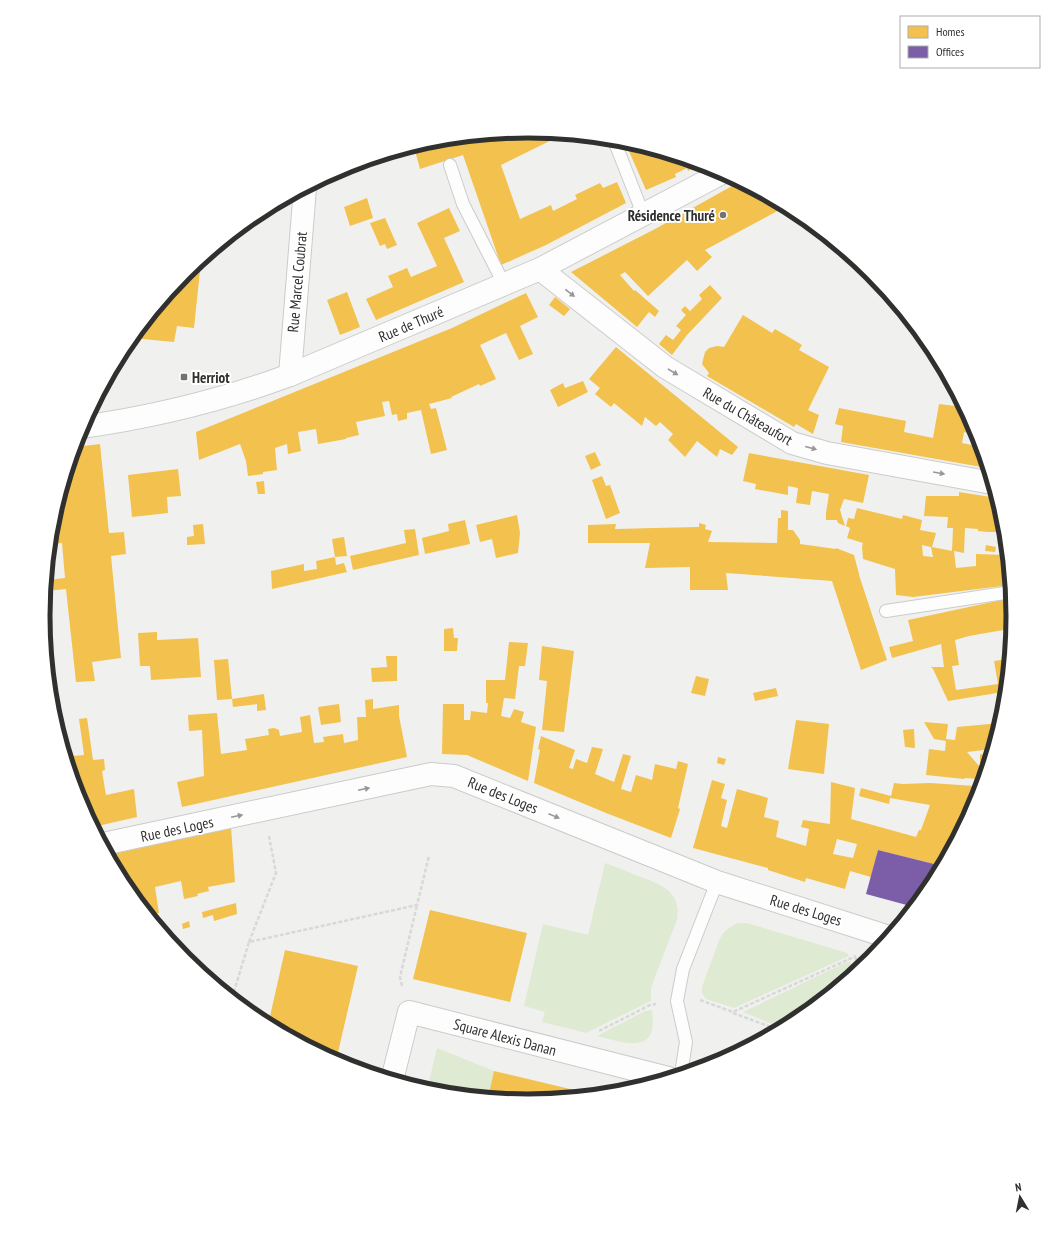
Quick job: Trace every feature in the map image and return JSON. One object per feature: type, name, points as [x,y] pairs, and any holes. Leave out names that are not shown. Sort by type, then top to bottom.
[{"type":"street","name":"Rue de Thuré","points":[[90,426],[112,423],[192,406],[251,389],[290,375],[540,269],[715,177]]},
{"type":"street","name":"Rue Marcel Coubrat","points":[[290,375],[304,195]]},
{"type":"street","name":"Rue du Châteaufort","points":[[540,269],[665,367],[792,443],[827,453],[987,482]]},
{"type":"street","name":"Rue des Loges","points":[[107,843],[431,774],[454,776],[717,882],[884,935]]},
{"type":"street","name":"Square Alexis Danan","points":[[409,1012],[659,1076]]},
{"type":"street","points":[[393,1075],[409,1012]]},
{"type":"lane","points":[[617,147],[643,214]]},
{"type":"lane","points":[[450,165],[463,204],[504,284]]},
{"type":"lane","points":[[886,611],[1005,593]]},
{"type":"lane","points":[[682,1069],[686,1042],[677,1001],[683,969],[717,882]]},
{"type":"path","points":[[233,993],[249,942],[276,873],[269,836]]},
{"type":"path","points":[[409,1012],[400,977],[429,856]]},
{"type":"path","points":[[249,942],[417,905]]},
{"type":"path","points":[[733,1012],[855,956],[877,943]]},
{"type":"path","points":[[855,956],[858,962]]},
{"type":"path","points":[[560,1051],[650,1005],[695,998],[771,1027]]},
{"type":"green space","points":[[605,863],[654,882],[668,890],[673,895],[676,902],[678,910],[677,920],[654,979],[651,989],[651,1001],[586,1033],[542,1022],[545,1012],[524,1006],[543,924],[588,935]]},
{"type":"green space","points":[[738,923],[747,923],[847,953],[849,956],[734,1008],[706,999],[702,993],[702,987],[720,938],[728,929]]},
{"type":"green space","points":[[850,962],[853,966],[819,996],[775,1025],[743,1012],[845,963]]},
{"type":"green space","points":[[652,1010],[653,1025],[650,1034],[645,1040],[638,1043],[629,1043],[597,1036],[645,1011]]},
{"type":"green space","points":[[437,1048],[494,1071],[489,1092],[429,1084]]},
{"type":"building: Homes","points":[[528,138],[553,140],[501,165],[520,219],[551,205],[553,211],[577,199],[575,195],[600,183],[603,188],[617,182],[626,203],[546,245],[501,265],[463,155],[420,169],[415,152],[435,148],[497,140]]},
{"type":"building: Homes","points":[[628,150],[652,155],[693,168],[688,171],[687,168],[675,174],[676,177],[646,190]]},
{"type":"building: Homes","points":[[733,185],[779,210],[705,250],[712,257],[697,271],[687,260],[648,296],[625,272],[620,275],[634,291],[635,290],[659,311],[655,317],[649,312],[637,327],[571,272],[657,228]]},
{"type":"building: Homes","points":[[367,198],[373,218],[350,226],[344,207]]},
{"type":"building: Homes","points":[[449,208],[460,231],[444,238],[464,282],[376,320],[366,299],[393,287],[388,276],[407,268],[411,277],[437,266],[417,223]]},
{"type":"building: Homes","points":[[385,218],[397,245],[387,249],[385,244],[380,246],[370,223]]},
{"type":"building: Homes","points":[[200,269],[194,328],[177,326],[174,342],[140,339],[169,301]]},
{"type":"building: Homes","points":[[710,285],[722,298],[687,335],[672,355],[659,344],[666,335],[673,340],[681,330],[676,326],[686,315],[681,310],[685,306],[690,311],[702,299],[699,295]]},
{"type":"building: Homes","points":[[347,292],[360,327],[340,335],[327,300]]},
{"type":"building: Homes","points":[[526,293],[538,317],[520,326],[533,354],[519,360],[506,333],[480,345],[496,379],[480,386],[479,384],[451,397],[452,398],[429,404],[431,409],[436,408],[447,450],[431,454],[421,410],[407,413],[407,419],[398,421],[397,414],[392,415],[389,401],[382,402],[385,416],[356,422],[359,435],[318,444],[316,429],[298,432],[301,451],[288,454],[287,444],[275,448],[277,470],[248,476],[246,461],[240,444],[199,460],[196,432],[452,328]]},
{"type":"building: Homes","points":[[555,297],[570,309],[564,316],[549,305]]},
{"type":"building: Homes","points":[[743,315],[772,333],[775,329],[802,345],[799,350],[829,367],[808,410],[819,415],[813,434],[796,424],[794,427],[707,376],[709,373],[702,364],[705,352],[709,348],[717,346],[724,347]]},
{"type":"building: Homes","points":[[616,347],[738,447],[732,455],[720,449],[717,457],[697,441],[685,457],[668,440],[673,434],[660,422],[656,426],[645,417],[642,426],[614,403],[611,407],[595,394],[600,388],[589,379]]},
{"type":"building: Homes","points":[[583,381],[588,392],[558,407],[550,390],[563,383],[565,388]]},
{"type":"building: Homes","points":[[939,404],[958,406],[970,433],[964,432],[962,443],[974,446],[982,467],[841,442],[843,426],[835,424],[839,408],[906,421],[904,432],[933,438]]},
{"type":"building: Homes","points":[[100,444],[109,533],[124,532],[126,554],[111,556],[121,658],[92,662],[95,681],[76,682],[66,589],[51,591],[52,579],[65,578],[62,543],[56,544],[66,493],[81,446]]},
{"type":"building: Homes","points":[[595,452],[601,465],[591,470],[585,456]]},
{"type":"building: Homes","points":[[749,453],[869,475],[863,503],[844,499],[840,510],[845,526],[838,523],[837,520],[826,520],[829,494],[812,491],[810,505],[796,503],[798,488],[788,486],[788,495],[755,489],[756,484],[743,481]]},
{"type":"building: Homes","points":[[178,469],[181,496],[167,497],[168,513],[132,517],[128,475]]},
{"type":"building: Homes","points":[[602,476],[606,486],[610,485],[620,513],[606,519],[592,480]]},
{"type":"building: Homes","points":[[264,481],[265,494],[258,494],[256,482]]},
{"type":"building: Homes","points":[[959,492],[991,497],[998,532],[978,531],[978,529],[965,528],[964,553],[954,551],[956,568],[976,566],[976,554],[1002,555],[1005,586],[913,597],[896,595],[895,569],[863,559],[863,543],[847,538],[850,528],[846,526],[848,518],[854,519],[857,508],[902,519],[903,515],[922,520],[920,530],[936,533],[932,547],[952,551],[953,528],[947,528],[948,517],[924,516],[926,496],[959,496]],"holes":[[[922,545],[931,547],[933,557],[923,556]]]},
{"type":"building: Homes","points":[[781,510],[788,511],[788,530],[793,530],[800,540],[800,544],[836,548],[854,555],[887,660],[861,670],[832,581],[726,573],[728,590],[690,590],[690,567],[645,568],[650,543],[588,543],[588,525],[616,524],[615,529],[699,527],[699,523],[706,525],[705,529],[712,531],[708,542],[777,543],[778,518],[781,518]]},
{"type":"building: Homes","points":[[517,515],[520,533],[518,553],[496,558],[492,539],[480,542],[476,525]]},
{"type":"building: Homes","points":[[465,520],[470,544],[425,554],[422,538],[449,531],[448,524]]},
{"type":"building: Homes","points":[[203,524],[205,544],[187,545],[187,537],[194,536],[193,525]]},
{"type":"building: Homes","points":[[415,529],[419,555],[353,570],[350,556],[406,543],[404,530]]},
{"type":"building: Homes","points":[[344,537],[347,556],[335,557],[332,539]]},
{"type":"building: Homes","points":[[986,545],[996,547],[995,552],[985,551]]},
{"type":"building: Homes","points":[[335,557],[336,565],[344,563],[347,572],[272,589],[271,571],[304,564],[304,571],[317,569],[316,561]]},
{"type":"building: Homes","points":[[1005,599],[1006,630],[955,640],[959,665],[952,666],[956,690],[998,684],[994,661],[1004,660],[998,702],[997,693],[948,701],[931,667],[944,667],[941,644],[892,658],[889,647],[913,641],[908,620]]},
{"type":"building: Homes","points":[[453,628],[454,638],[458,638],[457,651],[444,651],[444,629]]},
{"type":"building: Homes","points":[[157,632],[157,640],[198,638],[201,677],[151,680],[150,666],[140,666],[138,633]]},
{"type":"building: Homes","points":[[509,642],[528,643],[525,666],[519,666],[515,699],[504,698],[501,716],[510,718],[514,709],[524,712],[521,722],[536,727],[528,781],[467,755],[442,754],[443,704],[464,704],[464,720],[470,720],[471,711],[487,713],[488,703],[486,703],[486,680],[505,680]]},
{"type":"building: Homes","points":[[542,646],[574,651],[564,732],[542,730],[547,681],[539,680]]},
{"type":"building: Homes","points":[[386,656],[397,656],[397,681],[372,682],[371,668],[387,667]]},
{"type":"building: Homes","points":[[228,659],[232,699],[217,700],[214,660]]},
{"type":"building: Homes","points":[[696,676],[709,679],[705,696],[691,693]]},
{"type":"building: Homes","points":[[776,688],[778,696],[755,701],[753,693]]},
{"type":"building: Homes","points":[[264,694],[266,710],[257,711],[257,704],[233,707],[232,699]]},
{"type":"building: Homes","points":[[373,699],[373,709],[399,705],[399,716],[407,757],[182,807],[177,782],[204,776],[202,730],[189,731],[188,715],[217,713],[221,754],[247,750],[245,739],[269,735],[268,729],[274,728],[279,730],[280,736],[302,732],[300,717],[310,715],[314,743],[324,742],[323,737],[343,734],[344,743],[358,740],[357,717],[366,717],[365,700]]},
{"type":"building: Homes","points":[[339,704],[341,722],[321,725],[318,707]]},
{"type":"building: Homes","points":[[87,718],[93,760],[104,759],[105,770],[102,771],[106,795],[134,789],[137,817],[98,826],[75,770],[73,756],[84,755],[79,719]]},
{"type":"building: Homes","points":[[796,720],[829,724],[824,774],[788,769]]},
{"type":"building: Homes","points":[[924,722],[948,724],[946,739],[955,740],[957,727],[994,724],[987,750],[967,752],[980,767],[980,754],[985,755],[978,779],[926,775],[929,749],[945,751],[946,741],[934,739]]},
{"type":"building: Homes","points":[[914,729],[915,748],[905,747],[903,730]]},
{"type":"building: Homes","points":[[541,736],[575,750],[569,768],[573,769],[576,759],[587,763],[592,747],[603,749],[595,774],[614,782],[623,754],[631,756],[621,789],[631,792],[636,775],[652,780],[655,764],[676,769],[678,761],[688,764],[678,808],[680,809],[671,838],[534,783]]},
{"type":"building: Homes","points":[[718,757],[726,759],[724,765],[717,763]]},
{"type":"building: Homes","points":[[712,780],[725,784],[721,798],[727,800],[721,826],[727,828],[737,789],[768,798],[764,817],[779,821],[776,837],[806,846],[809,829],[801,827],[803,820],[830,824],[831,782],[855,788],[851,819],[916,837],[919,830],[921,830],[930,805],[890,798],[889,804],[859,796],[861,788],[891,796],[894,783],[930,783],[975,786],[957,828],[936,865],[878,850],[871,877],[850,871],[845,889],[806,878],[805,882],[768,870],[768,868],[693,848]],"holes":[[[837,839],[857,844],[853,858],[833,854]]]},
{"type":"building: Homes","points":[[231,827],[235,882],[208,887],[209,891],[197,894],[198,896],[184,899],[181,881],[155,887],[159,913],[154,913],[141,895],[140,890],[137,891],[113,854]]},
{"type":"building: Homes","points":[[236,903],[237,914],[214,921],[213,915],[203,918],[202,912]]},
{"type":"building: Homes","points":[[430,910],[527,933],[510,1002],[413,979]]},
{"type":"building: Homes","points":[[189,921],[190,927],[183,929],[182,924]]},
{"type":"building: Homes","points":[[285,950],[358,966],[338,1055],[269,1018]]},
{"type":"building: Homes","points":[[494,1071],[579,1091],[528,1094],[489,1092]]},
{"type":"building: Offices","points":[[878,850],[936,865],[908,905],[866,894]]},
{"type":"place","name":"Résidence Thuré","points":[[723,215]]},
{"type":"place","name":"Herriot","points":[[184,377]]}]
